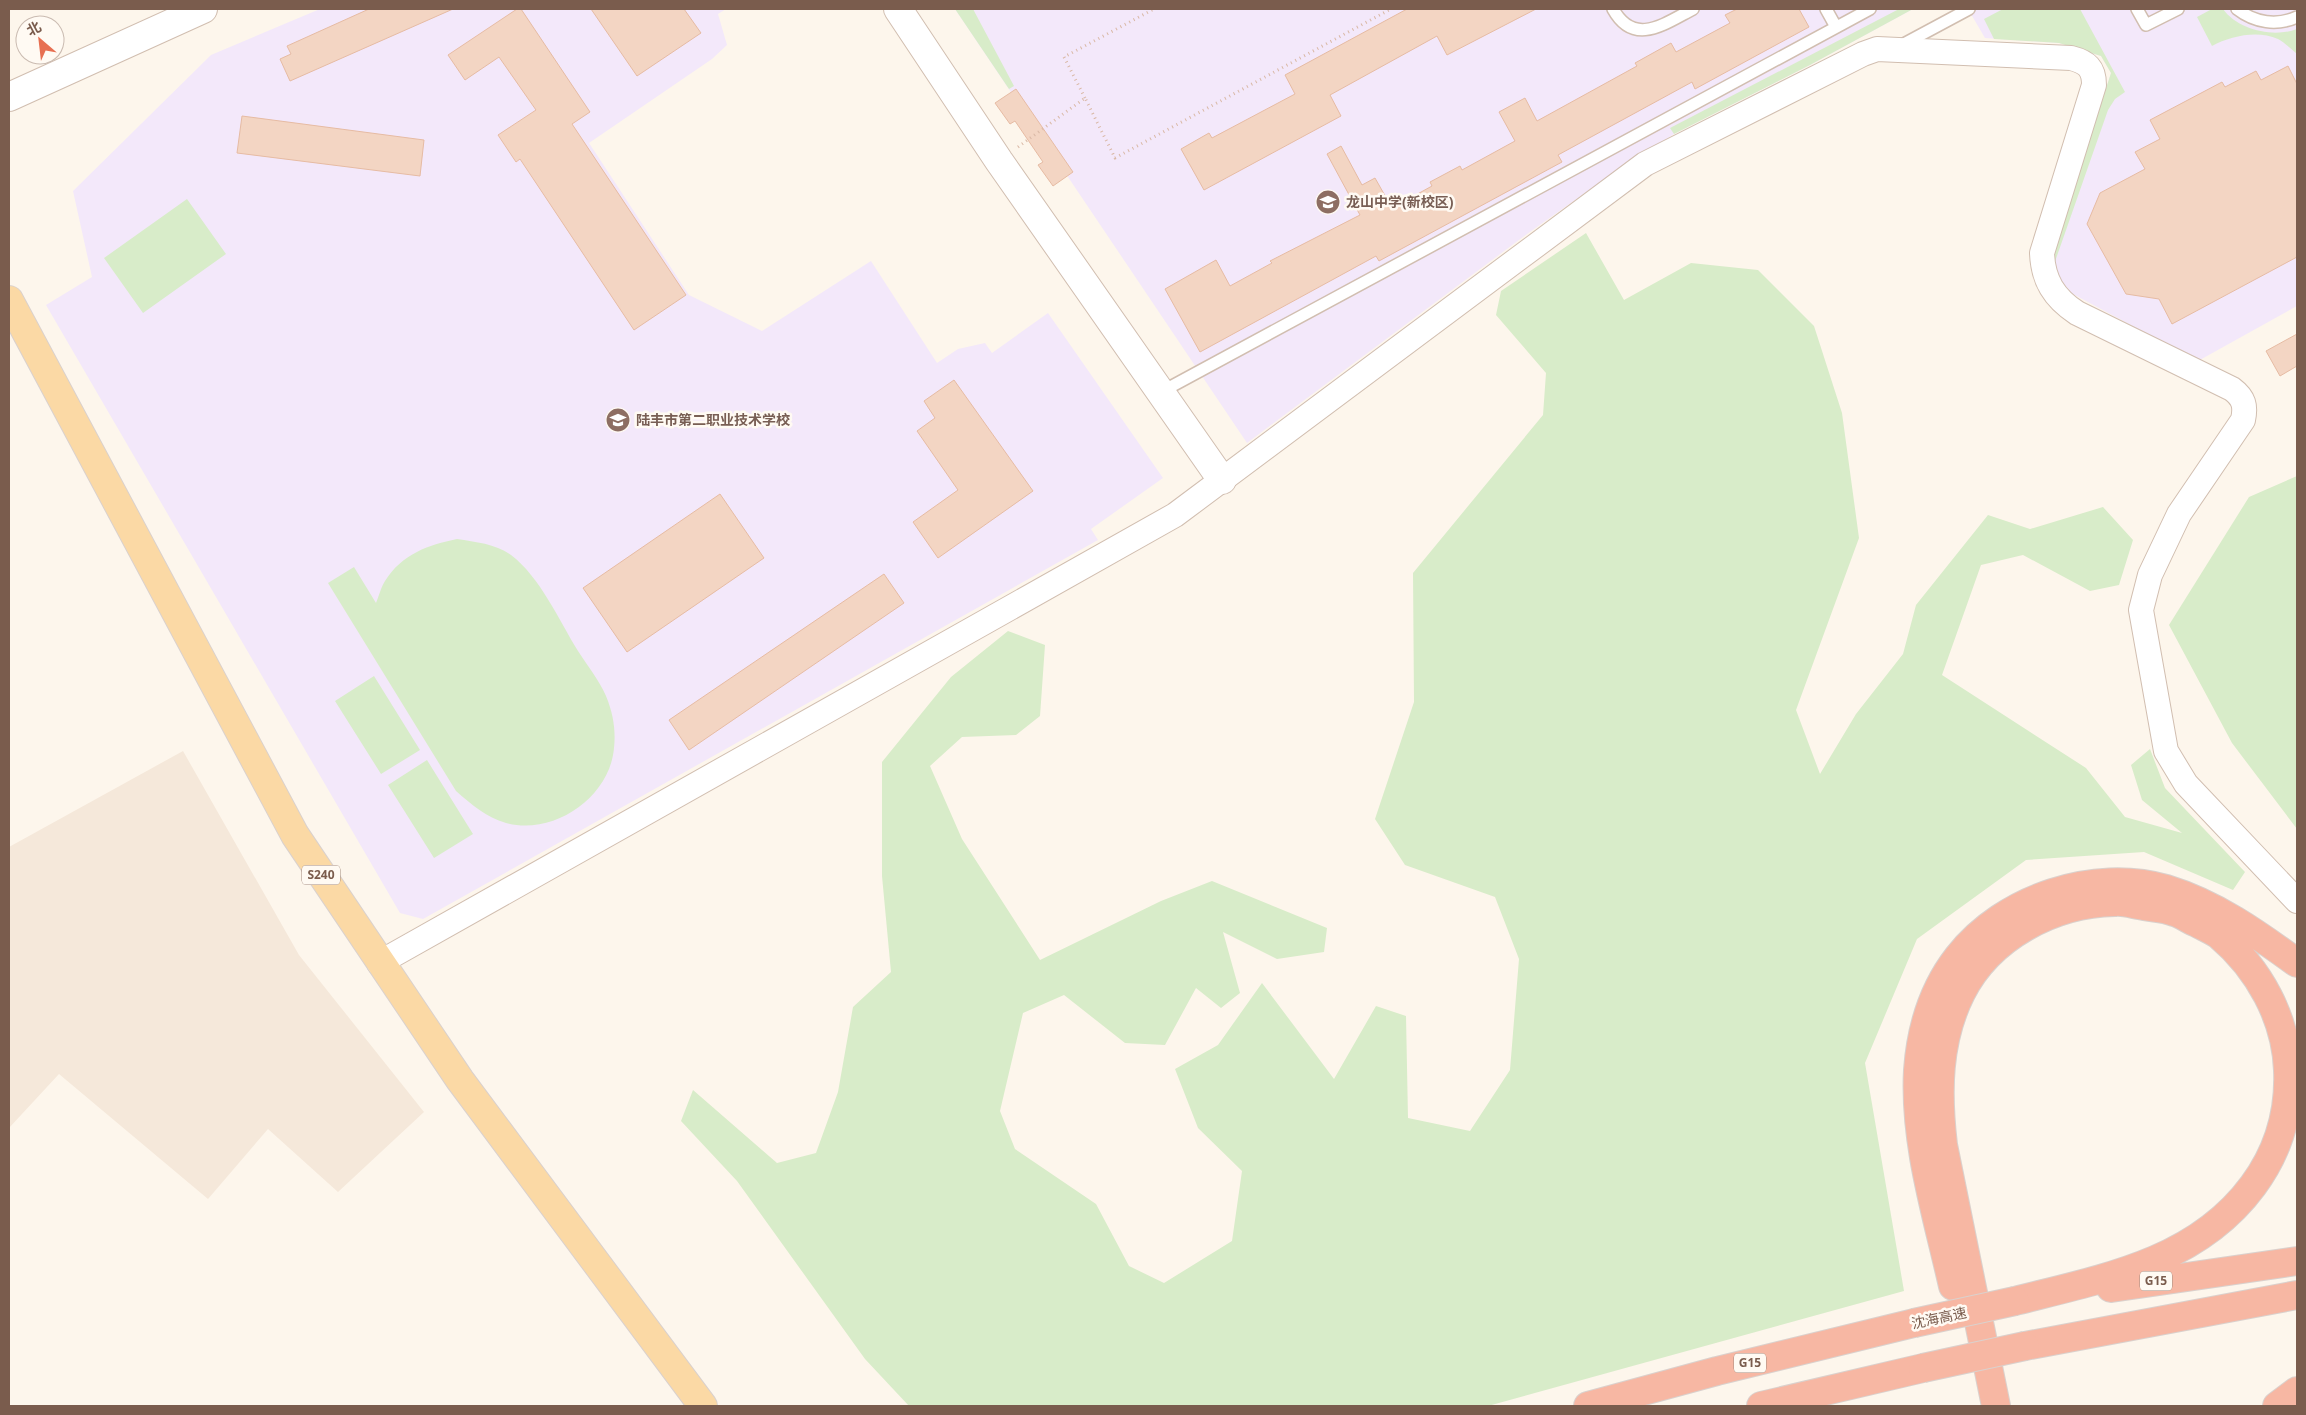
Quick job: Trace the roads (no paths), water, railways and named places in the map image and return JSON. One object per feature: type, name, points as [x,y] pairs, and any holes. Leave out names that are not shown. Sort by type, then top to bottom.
[{"type":"highway","points":[[1978,1406],[1927,1173],[1918,1102],[1918,1069],[1927,1015],[1942,983],[1958,956],[1988,927],[2027,903],[2063,889],[2096,883],[2130,882],[2164,889],[2203,902],[2266,940],[2297,963]]},
{"type":"highway","points":[[1996,1406],[1943,1145],[1938,1106],[1939,1069],[1946,1031],[1962,992],[1981,963],[2002,942],[2024,927],[2053,913],[2084,905],[2116,901],[2173,911],[2218,934],[2253,970],[2271,999],[2282,1030],[2288,1055],[2289,1082],[2286,1114],[2278,1144],[2260,1176],[2236,1206],[2202,1235],[2156,1259],[2131,1268],[2097,1280],[2015,1301]]},
{"type":"highway","name":"沈海高速","points":[[1588,1406],[1717,1371],[1914,1323],[2015,1301],[2297,1261]]},
{"type":"highway","points":[[1761,1406],[2025,1346],[2297,1296]]},
{"type":"highway","points":[[2277,1406],[2297,1391]]},
{"type":"main road","name":"S240","points":[[9,300],[294,835],[460,1080],[703,1406]]},
{"type":"street","points":[[9,96],[203,9]]},
{"type":"street","points":[[898,9],[999,161],[1222,480]]},
{"type":"street","points":[[379,963],[1175,515],[1645,164],[1863,54],[1877,49],[2071,58],[2082,61],[2090,67],[2094,75],[2094,85],[2042,253],[2045,277],[2055,296],[2077,312],[2232,389],[2244,403],[2243,420],[2179,514],[2150,576],[2141,610],[2160,727],[2166,751],[2174,766],[2186,784],[2297,900]]},
{"type":"lane","points":[[1613,9],[1619,20],[1628,27],[1649,30],[1693,9]]},
{"type":"lane","points":[[1826,9],[1836,27]]},
{"type":"lane","points":[[1161,392],[1870,9]]},
{"type":"lane","points":[[1893,50],[1969,9]]},
{"type":"lane","points":[[2137,9],[2146,26],[2178,9]]},
{"type":"lane","points":[[2237,9],[2249,17],[2264,22],[2282,22],[2297,17]]},
{"type":"place","name":"龙山中学(新校区)","points":[[1328,202]]},
{"type":"place","name":"陆丰市第二职业技术学校","points":[[618,420]]}]
